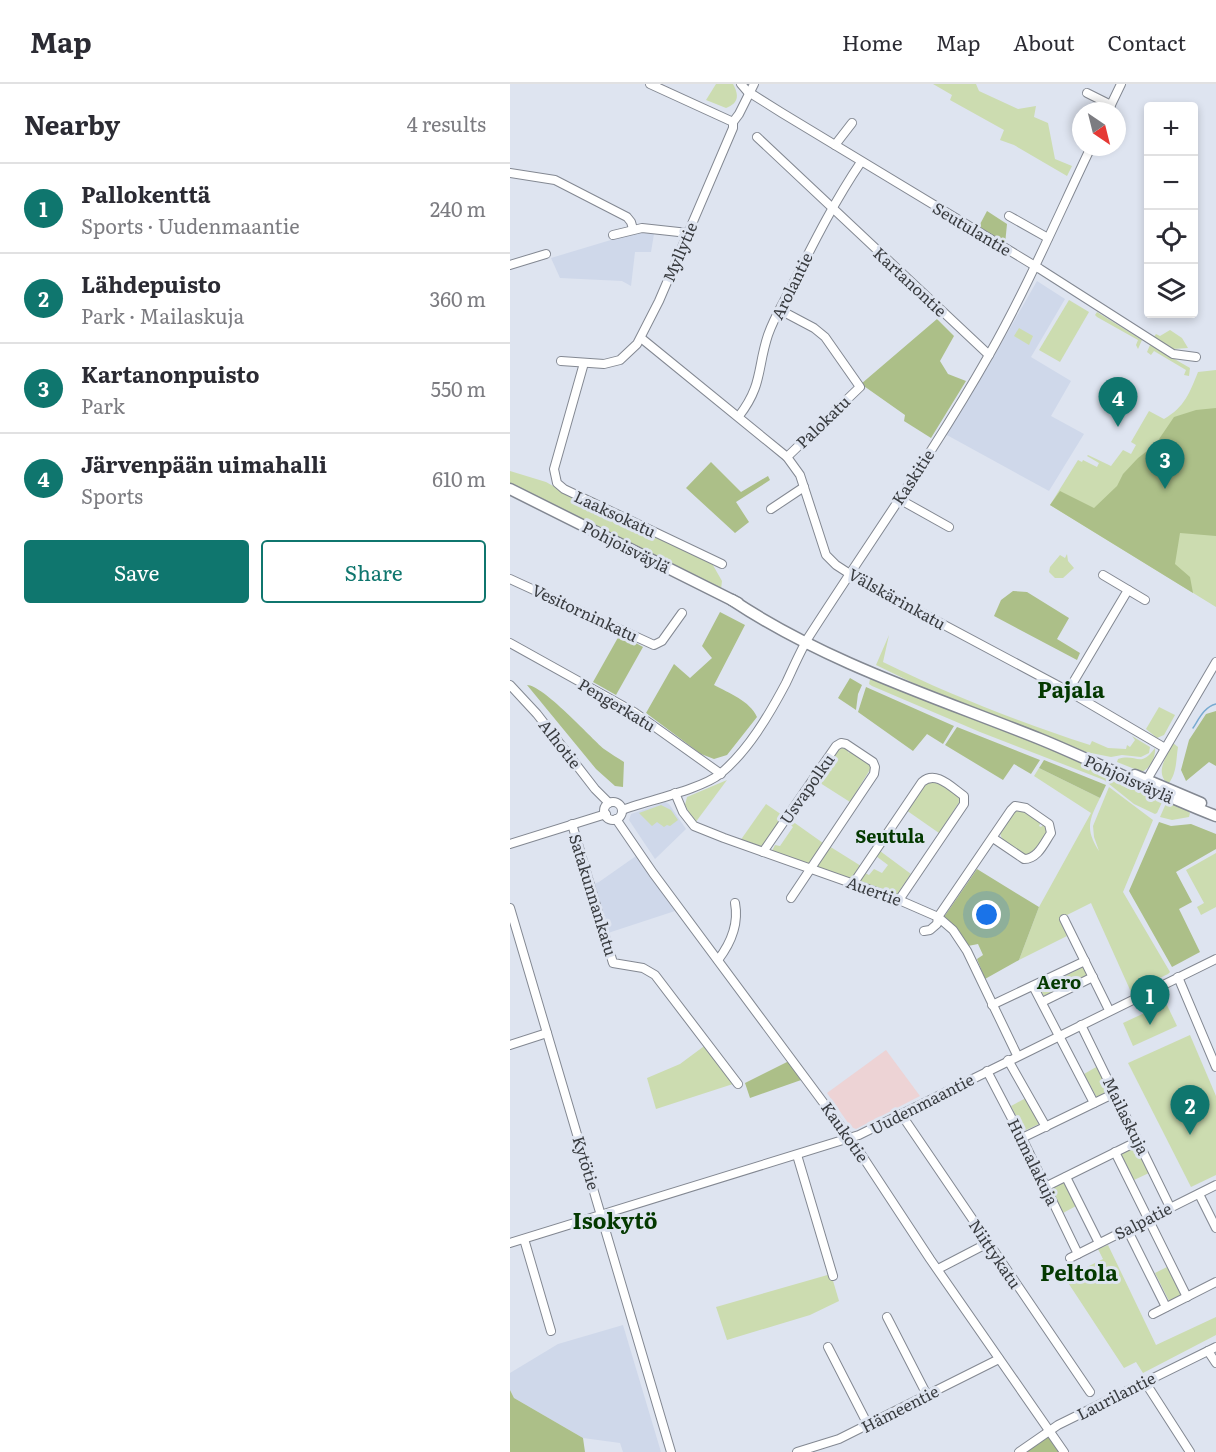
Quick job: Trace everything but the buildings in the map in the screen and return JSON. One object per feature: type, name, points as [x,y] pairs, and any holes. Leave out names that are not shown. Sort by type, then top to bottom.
[{"type":"main road","name":"Pohjoisväylä","points":[[513,492],[732,600],[807,640],[940,701],[1216,810]]},
{"type":"main road","name":"Pohjoisväylä","points":[[1149,784],[1216,816]]},
{"type":"street","points":[[650,84],[733,122]]},
{"type":"street","name":"Seutulantie","points":[[741,84],[750,93],[1034,266],[1173,354],[1196,357]]},
{"type":"street","name":"Myllytie","points":[[561,361],[604,364],[620,360],[641,338],[733,128],[733,122],[754,84]]},
{"type":"street","points":[[1113,102],[1121,84]]},
{"type":"street","points":[[1087,93],[1101,102]]},
{"type":"street","points":[[835,145],[852,123]]},
{"type":"street","name":"Kartanontie","points":[[757,137],[989,355]]},
{"type":"street","name":"Kaskitie","points":[[622,810],[675,793],[721,774],[736,759],[756,732],[785,684],[807,640],[989,355],[1087,156]]},
{"type":"street","name":"Arolantie","points":[[739,416],[757,387],[768,337],[780,310],[832,208],[861,162]]},
{"type":"street","points":[[510,173],[555,180],[627,217],[633,229]]},
{"type":"street","points":[[1009,216],[1047,238]]},
{"type":"street","points":[[613,235],[633,229],[677,230],[688,233]]},
{"type":"street","points":[[510,265],[546,254]]},
{"type":"street","name":"Palokatu","points":[[780,310],[814,328],[825,337],[860,387],[788,457]]},
{"type":"street","name":"Välskärinkatu","points":[[641,338],[788,457],[800,475],[824,551],[829,558],[850,574],[1068,691],[1165,748]]},
{"type":"street","name":"Laaksokatu","points":[[584,363],[555,469],[557,483],[564,489],[722,564]]},
{"type":"street","points":[[771,509],[804,487]]},
{"type":"street","points":[[899,499],[949,527]]},
{"type":"street","points":[[1103,575],[1145,600]]},
{"type":"street","name":"Vesitorninkatu","points":[[510,579],[654,645],[662,641],[682,613]]},
{"type":"street","points":[[1068,691],[1128,590]]},
{"type":"street","name":"Pengerkatu","points":[[510,643],[634,712],[721,774]]},
{"type":"street","points":[[1149,784],[1165,748],[1216,662]]},
{"type":"street","name":"Alhotie","points":[[510,685],[537,714],[595,789],[609,803]]},
{"type":"street","name":"Usvapolku","points":[[763,852],[836,746],[841,743],[846,744],[873,762],[874,774],[810,868]]},
{"type":"street","points":[[853,884],[922,782],[927,778],[936,777],[964,796],[964,804],[899,900]]},
{"type":"street","name":"Auertie","points":[[675,793],[683,812],[694,826],[899,900],[938,917],[953,930],[967,951],[1013,1058],[1046,1127]]},
{"type":"street","points":[[609,803],[617,803],[622,810],[620,816],[611,819],[606,814],[605,808],[609,803]]},
{"type":"street","points":[[924,931],[930,930],[937,924],[938,917],[1011,810],[1020,806],[1026,808],[1049,824],[1051,829],[1051,833],[1040,849],[1029,860],[1024,860],[993,838]]},
{"type":"street","points":[[510,844],[606,814]]},
{"type":"street","name":"Kaukotie","points":[[616,819],[653,873],[850,1138],[1064,1452]]},
{"type":"street","name":"Satakunnankatu","points":[[572,824],[613,963],[637,967],[656,975],[738,1084]]},
{"type":"street","points":[[791,898],[810,868]]},
{"type":"street","points":[[718,960],[727,948],[735,928],[735,903]]},
{"type":"street","name":"Kytötie","points":[[510,908],[671,1452]]},
{"type":"street","points":[[1064,919],[1109,1010]]},
{"type":"street","name":"Uudenmaantie","points":[[510,1243],[850,1138],[1216,958]]},
{"type":"street","points":[[992,1005],[1085,961]]},
{"type":"street","points":[[1178,976],[1216,1067]]},
{"type":"street","points":[[1042,1002],[1094,977]]},
{"type":"street","points":[[1033,986],[1095,1103]]},
{"type":"street","name":"Mailaskuja","points":[[1081,1024],[1170,1207]]},
{"type":"street","points":[[510,1045],[547,1033]]},
{"type":"street","name":"Humalakuja","points":[[987,1071],[1022,1138],[1074,1256]]},
{"type":"street","points":[[1022,1138],[1115,1093]]},
{"type":"street","name":"Niittykatu","points":[[901,1114],[1090,1392]]},
{"type":"street","points":[[1045,1187],[1138,1141]]},
{"type":"street","points":[[1115,1152],[1186,1297]]},
{"type":"street","points":[[797,1155],[833,1276]]},
{"type":"street","points":[[1066,1177],[1099,1243]]},
{"type":"street","name":"Salpatie","points":[[1074,1256],[1216,1185]]},
{"type":"street","points":[[1199,1194],[1216,1228]]},
{"type":"street","points":[[1127,1229],[1166,1307]]},
{"type":"street","points":[[524,1239],[551,1331]]},
{"type":"street","points":[[938,1269],[987,1243]]},
{"type":"street","points":[[1153,1314],[1216,1282]]},
{"type":"street","points":[[887,1317],[927,1395]]},
{"type":"street","points":[[828,1347],[868,1425]]},
{"type":"street","points":[[1212,1349],[1216,1363]]},
{"type":"street","name":"Laurilantie","points":[[1020,1452],[1049,1431],[1212,1349]]},
{"type":"street","name":"Hämeentie","points":[[797,1452],[839,1439],[999,1359]]},
{"type":"street","points":[[1145,1382],[1190,1452]]},
{"type":"shaded area","points":[[634,233],[654,234],[651,252],[635,252],[631,286],[622,281],[560,278],[551,258]]},
{"type":"shaded area","points":[[1037,281],[1065,299],[1031,357],[1071,381],[1051,416],[1084,434],[1049,491],[945,434],[989,365]]},
{"type":"shaded area","points":[[665,802],[669,804],[686,829],[655,859],[629,820],[631,814]]},
{"type":"shaded area","points":[[636,856],[675,911],[608,933],[593,884]]},
{"type":"shaded area","points":[[886,1050],[920,1096],[856,1129],[851,1127],[827,1093]]},
{"type":"shaded area","points":[[623,1325],[661,1452],[623,1452],[620,1443],[583,1438],[514,1398],[510,1390],[510,1373],[558,1344]]},
{"type":"green space","points":[[716,84],[733,84],[737,98],[733,104],[726,108],[706,100]]},
{"type":"green space","points":[[933,84],[976,84],[979,91],[1018,109],[1036,106],[1034,117],[1048,123],[1055,159],[1072,166],[1067,176],[1014,145],[1000,140],[1004,130],[950,100],[952,95]]},
{"type":"green space","points":[[987,211],[1007,224],[1005,244],[978,228]]},
{"type":"green space","points":[[1069,300],[1089,312],[1060,362],[1039,350]]},
{"type":"green space","points":[[1097,312],[1142,340],[1138,349],[1136,345],[1138,340],[1097,317],[1095,315]]},
{"type":"green space","points":[[937,319],[954,336],[940,361],[948,374],[966,381],[931,438],[904,421],[905,415],[861,384]]},
{"type":"green space","points":[[1019,328],[1033,336],[1029,345],[1014,336]]},
{"type":"green space","points":[[1170,330],[1182,338],[1188,348],[1173,349],[1153,338],[1156,334],[1160,336]]},
{"type":"green space","points":[[1150,345],[1190,368],[1189,376],[1184,375],[1186,370],[1154,351],[1151,355],[1147,352]]},
{"type":"green space","points":[[1216,370],[1216,607],[1050,505],[1078,460],[1097,467],[1099,463],[1088,455],[1111,466],[1123,450],[1131,454],[1136,445],[1131,442],[1149,411],[1164,419],[1182,404],[1198,372]]},
{"type":"green space","points":[[1216,408],[1216,536],[1180,533],[1175,564],[1190,577],[1193,593],[1050,505],[1060,491],[1094,508],[1117,486],[1123,474],[1138,458],[1155,445],[1174,417],[1196,410]]},
{"type":"green space","points":[[711,462],[741,492],[768,476],[770,480],[736,502],[749,522],[735,533],[686,488]]},
{"type":"green space","points":[[510,471],[546,482],[710,560],[722,581],[721,589],[510,485]]},
{"type":"green space","points":[[1067,554],[1068,561],[1074,568],[1063,578],[1055,578],[1049,572],[1050,567],[1060,555],[1065,558]]},
{"type":"green space","points":[[1013,591],[1027,592],[1069,618],[1057,639],[1080,653],[1077,660],[994,616],[1001,600]]},
{"type":"green space","points":[[720,612],[745,625],[714,685],[744,702],[757,717],[727,755],[714,759],[701,754],[646,713],[674,664],[690,678],[712,658],[702,646]]},
{"type":"green space","points":[[620,634],[643,647],[616,695],[593,682]]},
{"type":"green space","points":[[889,635],[883,662],[934,686],[1037,727],[1090,745],[1092,741],[1108,748],[1126,749],[1127,745],[1130,747],[1135,740],[1132,736],[1150,747],[1149,753],[1141,757],[1122,755],[1111,757],[1086,752],[938,695],[876,665]]},
{"type":"green space","points":[[850,678],[862,685],[856,710],[838,698]]},
{"type":"green space","points":[[870,679],[1045,745],[1164,798],[1155,814],[1134,804],[1104,780],[980,732],[872,686],[869,684]]},
{"type":"green space","points":[[527,685],[544,693],[604,749],[624,762],[623,787],[615,786],[596,769]]},
{"type":"green space","points":[[866,687],[954,726],[943,744],[927,734],[913,751],[858,712]]},
{"type":"green space","points":[[1159,707],[1175,715],[1164,735],[1157,738],[1146,729]]},
{"type":"green space","points":[[1216,711],[1216,766],[1209,762],[1186,781],[1181,770],[1189,740],[1206,714]]},
{"type":"green space","points":[[957,727],[1040,760],[1031,774],[1014,764],[1003,780],[945,745]]},
{"type":"green space","points":[[1173,743],[1178,747],[1175,771],[1168,784],[1162,774],[1162,769]]},
{"type":"green space","points":[[845,747],[849,753],[851,750],[868,762],[871,768],[850,802],[817,781],[840,748]]},
{"type":"green space","points":[[1155,748],[1152,762],[1142,772],[1117,762],[1118,759],[1124,758],[1146,758]]},
{"type":"green space","points":[[1044,760],[1106,785],[1100,798],[1039,768]]},
{"type":"green space","points":[[1039,768],[1100,798],[1090,824],[1092,837],[1099,851],[1093,826],[1109,787],[1153,820],[1123,892],[1170,972],[1168,974],[1131,992],[1091,903],[1061,918],[1067,936],[1019,960],[1039,907],[1091,813],[1034,776]]},
{"type":"green space","points":[[727,780],[695,823],[685,805],[687,797]]},
{"type":"green space","points":[[936,780],[936,784],[939,780],[959,796],[960,801],[939,833],[906,810],[927,782]]},
{"type":"green space","points":[[1167,801],[1181,806],[1190,813],[1189,817],[1172,820],[1160,817]]},
{"type":"green space","points":[[766,804],[785,817],[762,850],[740,841]]},
{"type":"green space","points":[[661,805],[671,810],[678,820],[670,826],[664,827],[657,822],[652,826],[639,813]]},
{"type":"green space","points":[[1019,808],[1041,822],[1039,826],[1044,824],[1047,831],[1033,854],[1025,855],[1001,837],[1000,833],[1014,811]]},
{"type":"green space","points":[[792,821],[823,843],[809,866],[771,853],[775,845],[780,846],[793,827],[790,824]]},
{"type":"green space","points":[[1159,822],[1171,826],[1191,824],[1216,834],[1216,849],[1176,872],[1192,902],[1179,909],[1200,952],[1172,967],[1129,891]]},
{"type":"green space","points":[[829,846],[861,866],[852,880],[817,869],[815,865]]},
{"type":"green space","points":[[880,851],[911,874],[896,896],[858,882],[865,873],[869,875],[874,869],[882,873],[888,865],[876,856]]},
{"type":"green space","points":[[1216,853],[1216,907],[1201,915],[1197,907],[1204,903],[1186,870]]},
{"type":"green space","points":[[977,869],[1039,907],[1019,960],[985,979],[977,959],[983,955],[978,944],[968,946],[957,928],[944,917]]},
{"type":"green space","points":[[1083,967],[1088,976],[1045,998],[1040,989]]},
{"type":"green space","points":[[1166,1003],[1177,1026],[1133,1046],[1123,1023]]},
{"type":"green space","points":[[1190,1035],[1216,1096],[1216,1175],[1191,1187],[1128,1063]]},
{"type":"green space","points":[[707,1044],[736,1083],[656,1109],[647,1078],[680,1064]]},
{"type":"green space","points":[[791,1060],[804,1079],[750,1098],[745,1083]]},
{"type":"green space","points":[[1098,1066],[1111,1091],[1097,1098],[1084,1074]]},
{"type":"green space","points":[[1026,1098],[1039,1124],[1024,1131],[1011,1106]]},
{"type":"green space","points":[[1136,1146],[1149,1173],[1134,1180],[1121,1154]]},
{"type":"green space","points":[[1064,1182],[1076,1206],[1063,1213],[1051,1189]]},
{"type":"green space","points":[[1108,1245],[1156,1345],[1216,1317],[1216,1335],[1143,1373],[1136,1362],[1124,1368],[1065,1278],[1103,1259],[1098,1249]]},
{"type":"green space","points":[[1167,1267],[1181,1295],[1169,1301],[1155,1273]]},
{"type":"green space","points":[[831,1274],[839,1301],[810,1315],[727,1340],[716,1307]]},
{"type":"green space","points":[[510,1390],[514,1398],[583,1438],[585,1452],[510,1452]]},
{"type":"green space","points":[[1049,1431],[1064,1452],[1020,1452]]},
{"type":"waterway","points":[[1193,728],[1205,711],[1216,704]]},
{"type":"place","name":"Järvenpään uimahalli","points":[[1118,427]]},
{"type":"place","name":"Kartanonpuisto","points":[[1165,489]]},
{"type":"place","name":"Pallokenttä","points":[[1150,1025]]},
{"type":"place","name":"Lähdepuisto","points":[[1190,1135]]},
{"type":"district","name":"Pajala","points":[[1071,690]]},
{"type":"district","name":"Seutula","points":[[890,837]]},
{"type":"district","name":"Aero","points":[[1059,983]]},
{"type":"district","name":"Isokytö","points":[[615,1221]]},
{"type":"district","name":"Peltola","points":[[1079,1273]]}]
